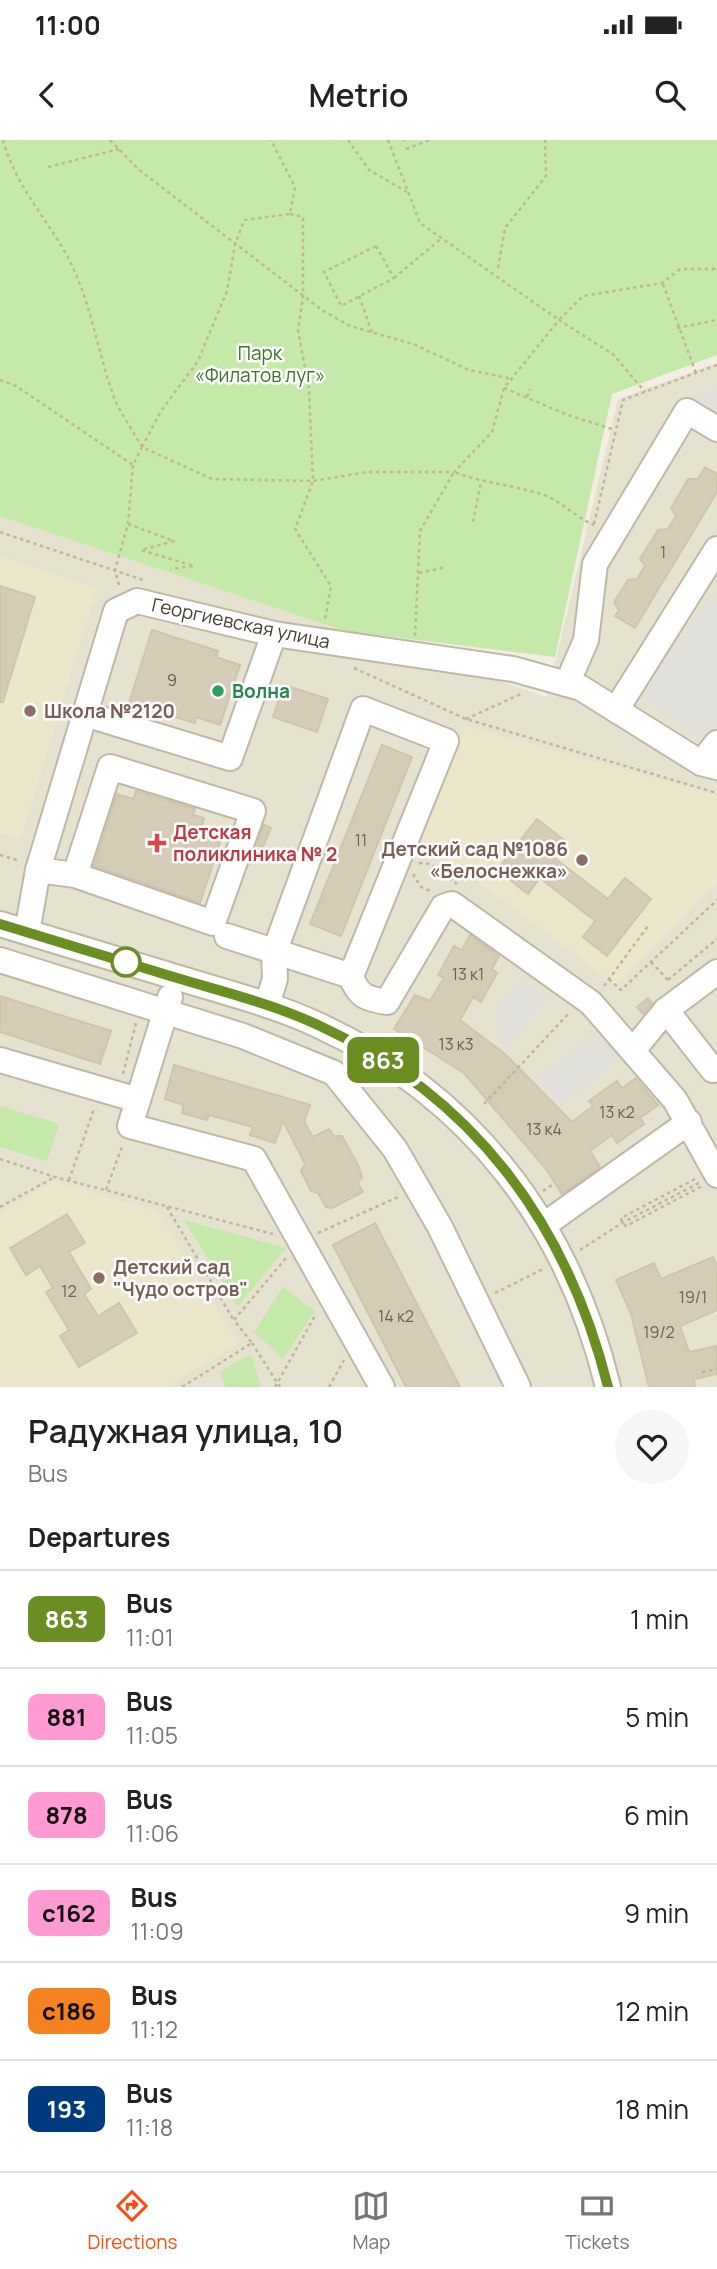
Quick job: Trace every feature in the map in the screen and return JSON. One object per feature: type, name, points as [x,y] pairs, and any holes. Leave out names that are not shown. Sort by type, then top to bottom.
[{"type":"street","points":[[559,682],[586,640],[595,564],[687,411],[717,429]]},
{"type":"street","points":[[616,710],[717,549]]},
{"type":"street","name":"Георгиевская улица","points":[[27,932],[32,867],[85,714],[116,611],[137,601],[274,634],[513,668],[581,688],[709,765]]},
{"type":"street","points":[[85,714],[230,758],[274,634]]},
{"type":"street","points":[[267,1005],[275,979],[274,953],[363,709],[446,741],[351,976],[356,992],[367,999],[387,1002],[443,907],[449,903],[588,999],[634,1049],[689,1122],[713,1175]]},
{"type":"street","points":[[709,765],[717,743]]},
{"type":"street","points":[[32,867],[75,875],[213,923],[253,811],[110,767],[75,875]]},
{"type":"street","points":[[0,924],[267,1005],[318,1025],[364,1049],[429,1093],[483,1144],[517,1185],[544,1225],[581,1297],[608,1387]]},
{"type":"street","points":[[228,936],[351,976]]},
{"type":"street","points":[[0,960],[163,1020],[243,1037],[334,1073],[395,1149],[440,1227],[518,1387]]},
{"type":"street","points":[[634,1049],[673,996],[717,971]]},
{"type":"street","points":[[176,977],[163,1020],[119,1094],[130,1126],[254,1159],[382,1387]]},
{"type":"street","points":[[673,996],[713,1070],[717,1068]]},
{"type":"street","points":[[0,1060],[119,1094]]},
{"type":"street","points":[[544,1225],[689,1122]]},
{"type":"path","points":[[3,140],[9,162],[30,201],[65,253],[85,298],[116,401],[142,447],[212,479],[313,481],[367,472],[454,472],[481,482],[544,495],[578,519],[594,525]]},
{"type":"path","points":[[110,140],[138,169],[235,245],[303,296],[350,326],[413,344],[469,370],[513,379]]},
{"type":"path","points":[[271,140],[295,187],[290,214]]},
{"type":"path","points":[[348,140],[369,170],[408,193]]},
{"type":"path","points":[[388,140],[420,223],[614,355],[645,392]]},
{"type":"path","points":[[406,149],[430,140]]},
{"type":"path","points":[[498,268],[505,229],[546,176],[545,140]]},
{"type":"path","points":[[48,167],[118,149]]},
{"type":"path","points":[[125,607],[115,570],[128,524],[133,465],[161,411],[198,361],[228,291],[235,245],[244,220],[290,214],[303,217],[303,296],[298,330],[309,389],[313,481],[295,529],[331,586],[325,619]]},
{"type":"path","points":[[394,278],[376,246],[324,272],[341,306],[394,278],[442,238]]},
{"type":"path","points":[[415,635],[420,531],[454,472],[492,432],[504,388],[559,320],[583,296],[662,283],[680,269],[717,269]]},
{"type":"path","points":[[662,283],[696,373]]},
{"type":"path","points":[[359,296],[372,332]]},
{"type":"path","points":[[677,328],[717,320]]},
{"type":"path","points":[[0,380],[16,386],[133,465]]},
{"type":"path","points":[[504,388],[568,415],[616,430]]},
{"type":"path","points":[[527,397],[530,389]]},
{"type":"path","points":[[473,523],[481,482]]},
{"type":"path","points":[[128,524],[174,541],[141,550],[194,566],[171,569]]},
{"type":"path","points":[[0,532],[149,582]]},
{"type":"path","points":[[419,573],[446,567]]},
{"type":"path","points":[[353,667],[466,719],[717,793]]},
{"type":"path","points":[[466,719],[559,682]]},
{"type":"path","points":[[0,855],[32,867]]},
{"type":"path","points":[[609,979],[621,990],[717,900]]},
{"type":"path","points":[[484,1104],[609,979],[648,926]]},
{"type":"path","points":[[651,962],[673,996],[717,939]]},
{"type":"path","points":[[69,1181],[119,1094],[136,1021],[163,1020]]},
{"type":"path","points":[[106,1190],[130,1126]]},
{"type":"path","points":[[0,1159],[69,1181],[301,1241]]},
{"type":"path","points":[[622,1223],[626,1226],[713,1175]]},
{"type":"path","points":[[622,1223],[621,1218],[670,1198],[713,1175]]},
{"type":"path","points":[[0,1207],[55,1177]]},
{"type":"path","points":[[234,1320],[301,1241],[402,1195]]},
{"type":"path","points":[[167,1207],[277,1387]]},
{"type":"path","points":[[588,1246],[622,1223]]},
{"type":"path","points":[[477,1302],[539,1271]]},
{"type":"path","points":[[276,1382],[330,1293]]},
{"type":"path","points":[[329,1387],[356,1341]]},
{"type":"path","points":[[182,1387],[252,1343]]},
{"type":"path","points":[[702,1372],[717,1369]]},
{"type":"shaded area","points":[[717,363],[717,1387],[0,1387],[0,513],[547,697],[618,399]]},
{"type":"shaded area","points":[[717,387],[717,423],[682,404]]},
{"type":"shaded area","name":"Школа №2120","points":[[0,556],[97,588],[21,839],[0,833]]},
{"type":"shaded area","points":[[711,595],[717,599],[717,725],[705,741],[639,694]]},
{"type":"shaded area","name":"Детский сад №1086 «Белоснежка»","points":[[466,726],[717,795],[717,882],[616,985],[419,838]]},
{"type":"shaded area","points":[[522,981],[545,1000],[507,1046],[496,1037],[506,1024],[494,1014]]},
{"type":"shaded area","points":[[596,1031],[618,1057],[561,1105],[539,1078]]},
{"type":"shaded area","name":"Детский сад \"Чудо остров\"","points":[[53,1181],[157,1212],[239,1344],[166,1387],[0,1387],[0,1213]]},
{"type":"green space","name":"Парк «Филатов луг»","points":[[0,140],[717,140],[717,355],[612,394],[555,657],[345,631],[0,516]]},
{"type":"green space","points":[[0,1106],[59,1124],[47,1161],[0,1147]]},
{"type":"green space","points":[[184,1220],[286,1248],[238,1306]]},
{"type":"green space","points":[[283,1287],[315,1311],[283,1359],[254,1332]]},
{"type":"green space","points":[[251,1354],[261,1387],[225,1387],[220,1372]]},
{"type":"building","points":[[705,467],[717,474],[717,492],[635,628],[615,616],[619,611],[614,602],[628,580],[637,579],[645,566],[640,559],[658,530],[668,529],[676,516],[671,508],[688,479],[698,479]]},
{"type":"building","points":[[0,586],[35,597],[3,702],[0,702]]},
{"type":"building","points":[[152,630],[218,651],[216,657],[240,665],[220,725],[196,717],[195,723],[129,703]]},
{"type":"building","points":[[284,685],[328,699],[317,732],[273,717]]},
{"type":"building","points":[[382,745],[412,757],[341,936],[310,924]]},
{"type":"building","points":[[136,791],[195,809],[193,815],[204,818],[201,829],[222,836],[200,903],[94,866],[117,794],[133,799]]},
{"type":"building","points":[[537,819],[564,840],[552,856],[608,899],[625,878],[651,899],[607,956],[583,937],[595,921],[540,878],[528,894],[497,870]]},
{"type":"building","points":[[264,825],[271,828],[263,847],[257,845]]},
{"type":"building","points":[[470,935],[499,956],[492,969],[497,973],[481,1002],[473,997],[460,1020],[505,1054],[572,1122],[593,1106],[589,1101],[617,1081],[622,1088],[636,1078],[658,1105],[640,1118],[644,1124],[617,1143],[612,1135],[590,1151],[600,1167],[562,1194],[546,1169],[464,1073],[394,1029],[415,995],[430,1001],[444,978],[438,975],[454,946],[462,950]]},
{"type":"building","points":[[0,996],[111,1031],[100,1064],[0,1032]]},
{"type":"building","points":[[648,998],[652,1003],[643,1014],[637,1007]]},
{"type":"building","points":[[174,1065],[310,1105],[304,1122],[313,1137],[329,1129],[334,1136],[342,1136],[359,1167],[362,1177],[358,1183],[363,1192],[332,1208],[326,1207],[318,1193],[311,1191],[301,1171],[305,1164],[283,1121],[275,1143],[250,1135],[253,1127],[209,1115],[207,1120],[182,1113],[184,1105],[165,1099]]},
{"type":"building","points":[[67,1214],[85,1243],[69,1252],[91,1289],[84,1294],[98,1316],[119,1303],[137,1333],[79,1367],[60,1336],[69,1330],[46,1292],[53,1288],[40,1266],[26,1275],[10,1248]]},
{"type":"building","points":[[375,1223],[460,1387],[406,1387],[333,1245]]},
{"type":"building","points":[[713,1257],[717,1266],[717,1310],[680,1326],[689,1352],[717,1346],[717,1374],[694,1379],[695,1387],[649,1387],[631,1314],[616,1280],[654,1263],[661,1279]]},
{"type":"bus line","name":"863","points":[[0,924],[294,1015],[364,1049],[416,1083],[461,1121],[483,1144],[517,1185],[544,1225],[581,1297],[608,1387]]},
{"type":"place","name":"Волна","points":[[218,691]]},
{"type":"place","name":"Школа №2120","points":[[30,711]]},
{"type":"place","name":"Детская поликлиника № 2","points":[[157,843]]},
{"type":"place","name":"Детский сад №1086 «Белоснежка»","points":[[582,860]]},
{"type":"place","name":"Детский сад \"Чудо остров\"","points":[[99,1278]]}]
